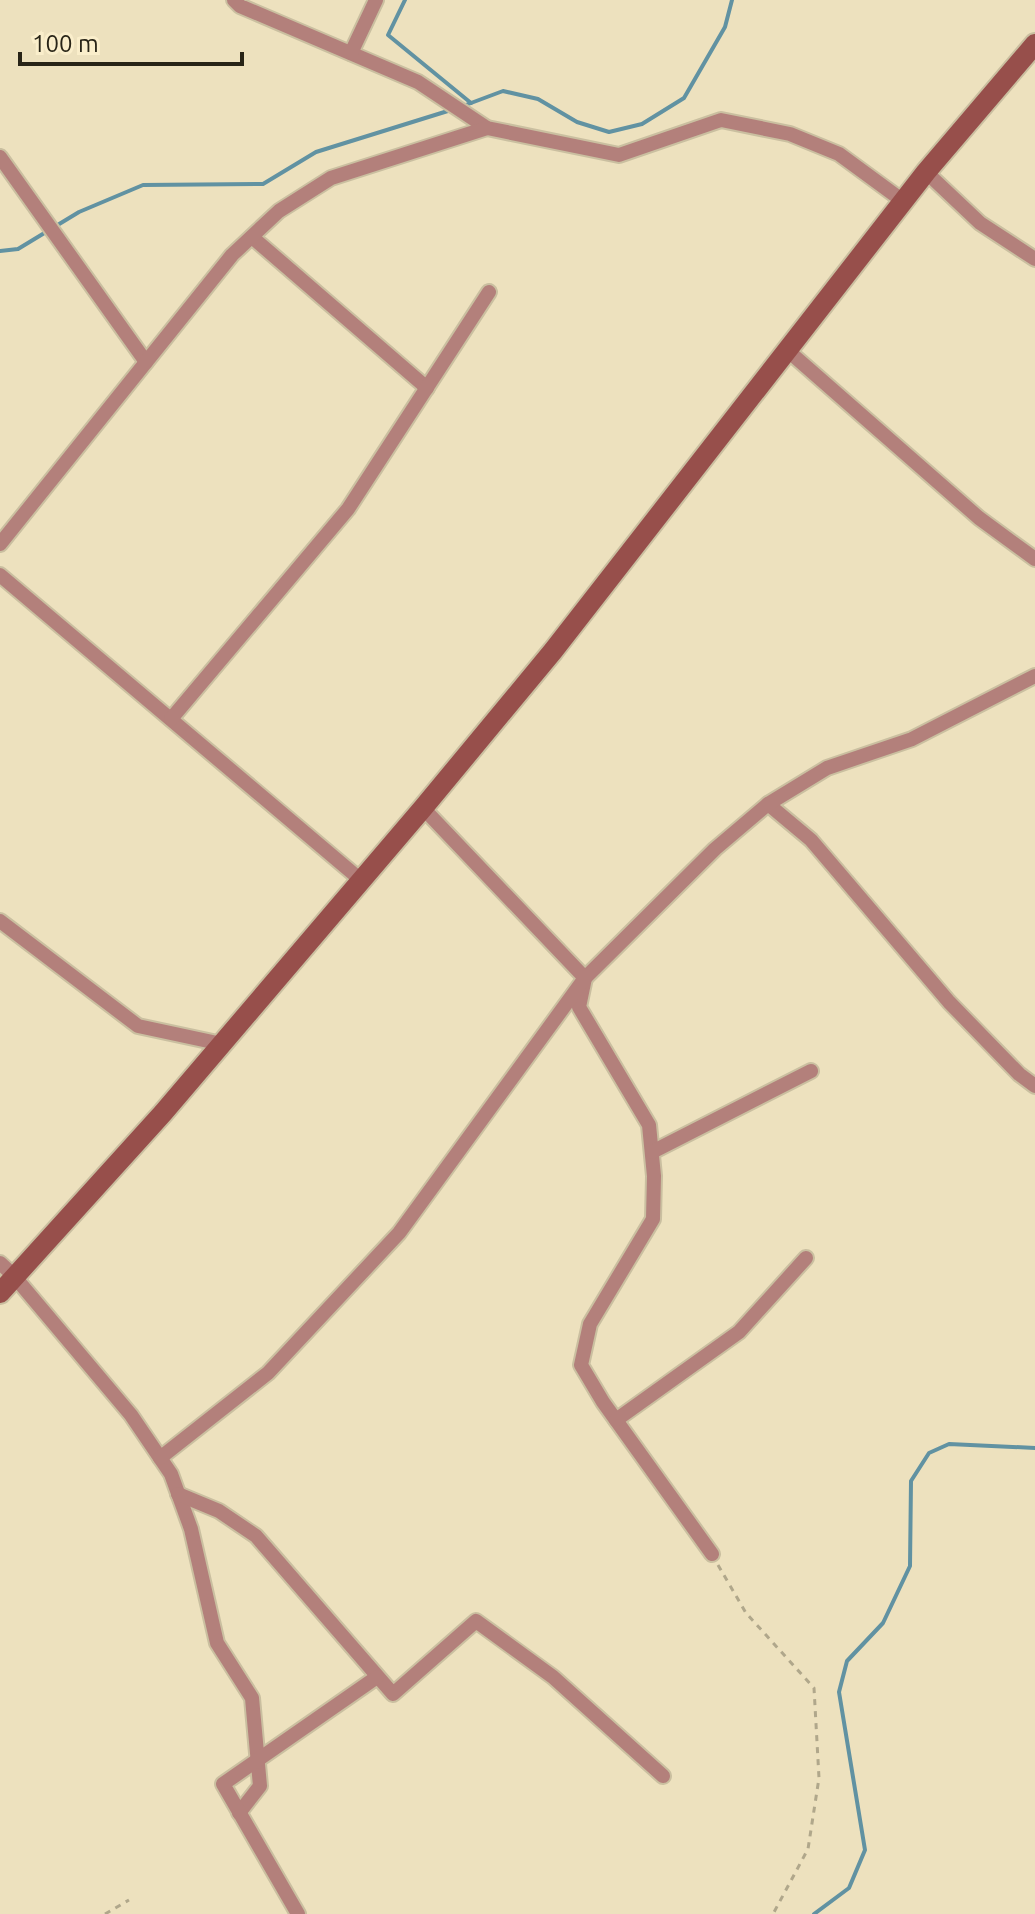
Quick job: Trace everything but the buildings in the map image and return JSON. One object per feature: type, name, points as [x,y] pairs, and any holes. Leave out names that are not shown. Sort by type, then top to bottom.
[{"type":"main road","points":[[0,1293],[7,1270],[163,1113],[423,808],[553,651],[926,172],[1035,44]]},
{"type":"street","points":[[234,0],[240,6],[418,82],[487,128],[619,155],[721,120],[790,134],[839,154],[903,201]]},
{"type":"street","points":[[351,53],[376,0]]},
{"type":"street","points":[[0,544],[232,255],[279,211],[331,178],[487,128]]},
{"type":"street","points":[[0,157],[146,362]]},
{"type":"street","points":[[926,172],[980,223],[1035,259]]},
{"type":"street","points":[[252,237],[427,388]]},
{"type":"street","points":[[171,719],[348,509],[489,292]]},
{"type":"street","points":[[786,349],[979,518],[1035,559]]},
{"type":"street","points":[[0,575],[362,881]]},
{"type":"street","points":[[160,1458],[268,1373],[399,1233],[585,978],[715,849],[768,804],[827,768],[912,739],[1035,676]]},
{"type":"street","points":[[768,804],[811,840],[949,1002],[1019,1074],[1035,1086]]},
{"type":"street","points":[[423,808],[585,978]]},
{"type":"street","points":[[0,921],[138,1026],[222,1044]]},
{"type":"street","points":[[585,978],[579,1007],[649,1125],[654,1176],[653,1219],[590,1324],[581,1365],[616,1420],[712,1554]]},
{"type":"street","points":[[652,1152],[811,1071]]},
{"type":"street","points":[[616,1420],[739,1332],[806,1258]]},
{"type":"street","points":[[7,1270],[131,1415],[171,1474],[191,1529],[217,1643],[252,1698],[260,1786],[239,1813]]},
{"type":"street","points":[[178,1494],[219,1511],[256,1536],[393,1694],[476,1621],[553,1677],[663,1776]]},
{"type":"street","points":[[298,1914],[223,1784],[377,1677]]},
{"type":"path","points":[[712,1554],[746,1613],[814,1688],[819,1778],[808,1849],[773,1914]]},
{"type":"path","points":[[105,1914],[129,1900]]},
{"type":"waterway","points":[[405,0],[388,35],[471,103]]},
{"type":"waterway","points":[[463,106],[503,91],[538,99],[577,122],[609,132],[642,124],[684,98],[725,27],[732,0]]},
{"type":"waterway","points":[[0,251],[18,249],[79,212],[143,185],[263,184],[316,152],[451,110]]},
{"type":"waterway","points":[[814,1914],[849,1888],[865,1850],[839,1692],[847,1661],[883,1623],[910,1566],[911,1481],[929,1453],[949,1444],[1035,1448]]}]
